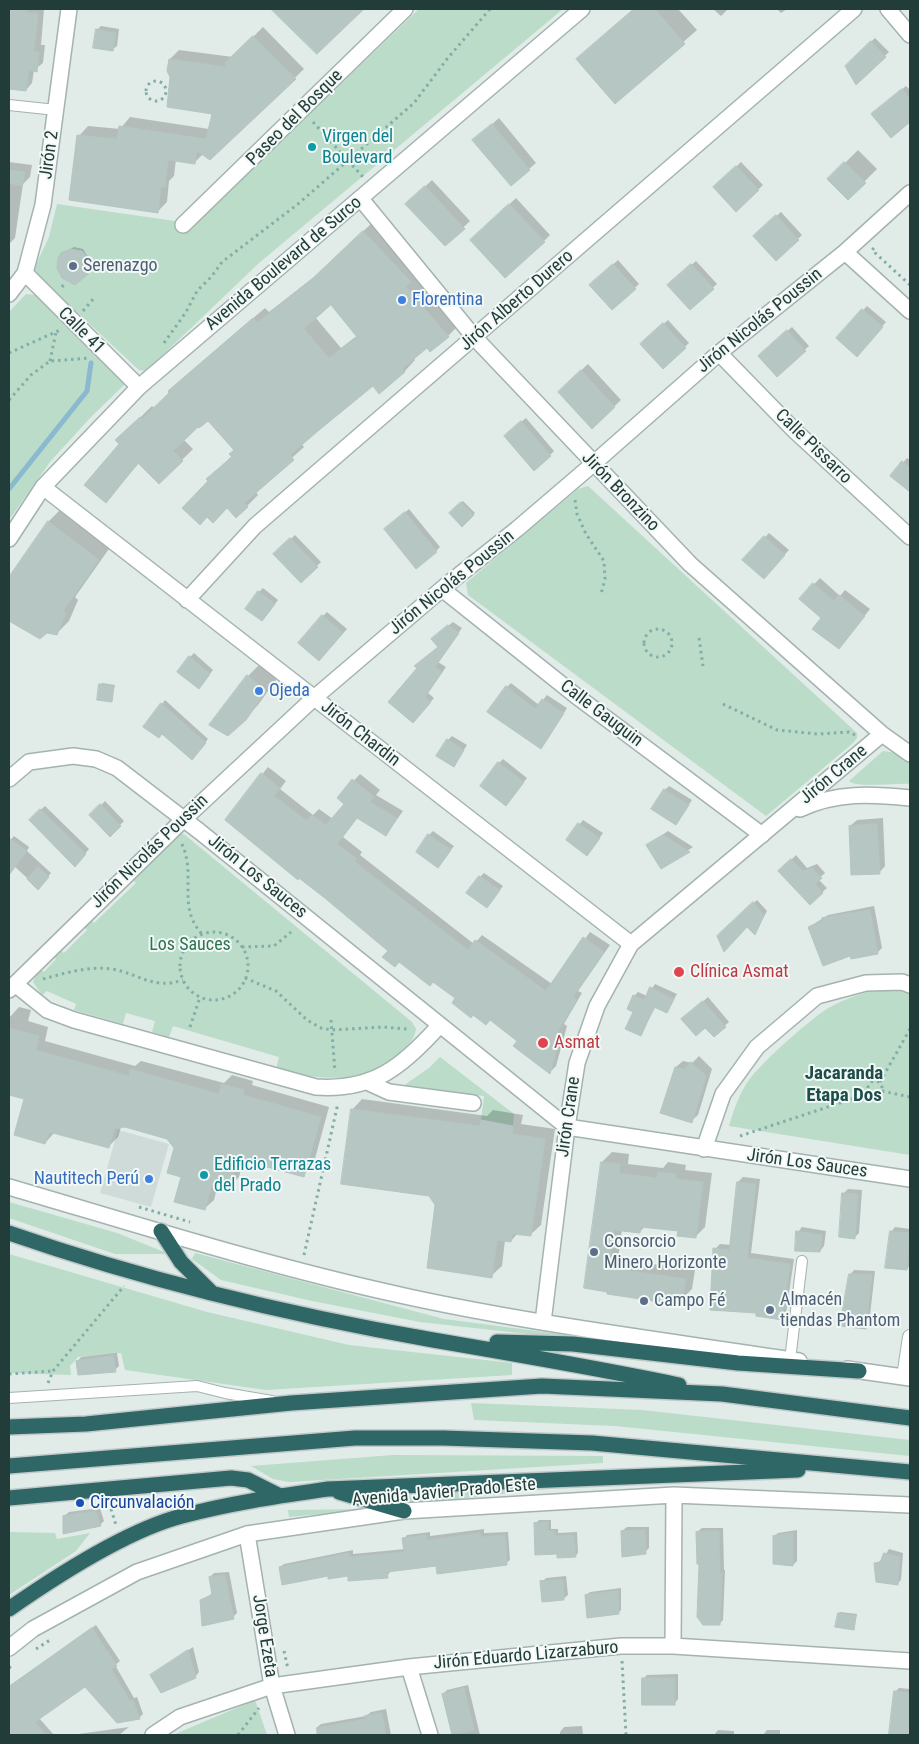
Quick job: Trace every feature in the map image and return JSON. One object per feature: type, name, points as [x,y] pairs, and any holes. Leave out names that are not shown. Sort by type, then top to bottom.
[{"type":"highway","points":[[161,1231],[181,1262],[212,1293]]},
{"type":"highway","points":[[9,1233],[130,1272],[212,1293],[435,1340],[573,1363],[722,1394],[910,1418]]},
{"type":"highway","points":[[435,1340],[573,1344],[738,1363],[859,1371]]},
{"type":"highway","points":[[9,1428],[86,1424],[291,1403],[542,1386],[722,1394]]},
{"type":"highway","points":[[855,1411],[910,1412]]},
{"type":"highway","points":[[9,1466],[354,1438],[443,1438],[592,1443],[910,1472]]},
{"type":"highway","points":[[9,1609],[63,1574],[143,1532],[181,1516],[280,1496],[328,1489],[858,1468]]},
{"type":"highway","points":[[9,1498],[231,1478],[252,1482],[280,1496]]},
{"type":"highway","points":[[328,1489],[404,1512]]},
{"type":"street","name":"Jirón 2","points":[[9,294],[25,273],[43,205],[69,9]]},
{"type":"street","name":"Paseo del Bosque","points":[[183,225],[405,9]]},
{"type":"street","name":"Avenida Boulevard de Surco","points":[[9,539],[43,487],[138,387],[361,200],[582,9]]},
{"type":"street","name":"Jirón Alberto Durero","points":[[186,600],[255,526],[854,9]]},
{"type":"street","points":[[888,9],[910,35]]},
{"type":"street","name":"Jirón Nicolás Poussin","points":[[12,987],[184,819],[314,698],[593,464],[718,353],[845,252],[910,193]]},
{"type":"street","name":"Jirón Bronzino","points":[[361,200],[474,337],[690,564],[882,734],[910,754]]},
{"type":"street","points":[[845,252],[910,311]]},
{"type":"street","name":"Calle 41","points":[[25,273],[138,387]]},
{"type":"street","name":"Calle Pissarro","points":[[718,353],[795,431],[910,537]]},
{"type":"street","name":"Jirón Chardin","points":[[43,487],[631,944]]},
{"type":"street","name":"Calle Gauguin","points":[[442,589],[575,695],[762,835]]},
{"type":"street","name":"Jirón Crane","points":[[543,1322],[566,1127],[577,1063],[597,1006],[631,944],[882,734]]},
{"type":"street","name":"Jirón Los Sauces","points":[[9,779],[30,762],[72,756],[96,759],[117,768],[184,819],[566,1127],[910,1179]]},
{"type":"street","name":"Jirón Crane","points":[[785,816],[816,802],[838,796],[865,794],[910,798]]},
{"type":"street","points":[[704,1148],[723,1094],[757,1047],[816,996],[866,983],[902,982],[910,985]]},
{"type":"street","points":[[12,987],[47,1010],[74,1020],[316,1087],[337,1088],[367,1082],[402,1064],[439,1026]]},
{"type":"street","points":[[367,1082],[389,1092],[473,1103]]},
{"type":"street","points":[[9,1187],[344,1283],[543,1322],[907,1377],[910,1336]]},
{"type":"street","points":[[673,1646],[674,1495]]},
{"type":"street","name":"Avenida Javier Prado Este","points":[[9,1648],[33,1629],[137,1572],[247,1534],[404,1512],[674,1495],[910,1505]]},
{"type":"street","name":"Jorge Ezeta","points":[[247,1534],[272,1686],[287,1735]]},
{"type":"street","name":"Jirón Eduardo Lizarzaburo","points":[[153,1735],[180,1718],[272,1686],[409,1667],[621,1646],[673,1646],[910,1661]]},
{"type":"street","points":[[409,1667],[430,1735]]},
{"type":"lane","points":[[9,105],[56,110]]},
{"type":"lane","points":[[790,1360],[802,1261]]},
{"type":"lane","points":[[9,1398],[197,1386],[225,1393],[291,1403]]},
{"type":"path","points":[[159,348],[174,332],[197,290],[212,276],[222,262],[349,162],[365,144],[414,103],[447,59],[490,9]]},
{"type":"path","points":[[157,81],[162,84],[165,94],[158,101],[152,101],[145,92],[147,86],[157,81]]},
{"type":"path","points":[[312,122],[363,178]]},
{"type":"path","points":[[872,250],[910,285]]},
{"type":"path","points":[[81,313],[94,298]]},
{"type":"path","points":[[9,353],[56,332],[50,361]]},
{"type":"path","points":[[9,400],[31,375],[50,361],[89,359],[100,350]]},
{"type":"path","points":[[575,497],[577,514],[586,534],[604,561],[605,579],[601,594]]},
{"type":"path","points":[[651,631],[664,631],[670,638],[671,648],[663,656],[654,656],[644,647],[645,638],[651,631]]},
{"type":"path","points":[[699,638],[703,666]]},
{"type":"path","points":[[723,704],[776,730],[818,734],[849,732],[860,738]]},
{"type":"path","points":[[180,841],[187,856],[189,870],[187,906],[196,928],[203,935]]},
{"type":"path","points":[[241,947],[274,946],[291,932]]},
{"type":"path","points":[[220,933],[230,936],[241,947],[247,962],[245,978],[238,990],[229,996],[209,1000],[200,997],[191,991],[183,980],[180,964],[183,952],[189,943],[203,935],[220,933]]},
{"type":"path","points":[[38,981],[73,971],[94,968],[112,969],[160,984],[183,980]]},
{"type":"path","points":[[245,978],[276,991],[308,1020],[321,1028],[332,1030],[367,1027],[407,1029]]},
{"type":"path","points":[[190,1027],[200,997]]},
{"type":"path","points":[[331,1020],[336,1072]]},
{"type":"path","points":[[882,1091],[880,1082],[910,1029]]},
{"type":"path","points":[[870,1093],[868,1086],[871,1082],[880,1082]]},
{"type":"path","points":[[732,1139],[870,1093],[877,1095],[882,1091]]},
{"type":"path","points":[[882,1091],[910,1097]]},
{"type":"path","points":[[295,1252],[304,1255],[338,1102]]},
{"type":"path","points":[[130,1204],[195,1223]]},
{"type":"path","points":[[44,1396],[53,1371],[127,1281]]},
{"type":"path","points":[[9,1374],[53,1371]]},
{"type":"path","points":[[621,1646],[626,1735]]},
{"type":"shaded area","points":[[118,1130],[169,1144],[151,1207],[100,1193]]},
{"type":"green space","points":[[419,9],[563,9],[259,263],[146,371],[139,370],[36,274],[34,269],[49,237],[57,204],[195,224]]},
{"type":"green space","points":[[26,294],[35,295],[125,384],[90,418],[50,462],[9,520],[9,312]]},
{"type":"green space","points":[[588,486],[857,733],[857,738],[852,744],[766,816],[468,595],[466,583],[578,489]]},
{"type":"green space","points":[[883,751],[897,753],[910,762],[910,784],[868,785],[849,781]]},
{"type":"green space","name":"Los Sauces","points":[[181,833],[412,1022],[416,1029],[408,1045],[386,1064],[371,1071],[341,1077],[308,1076],[276,1069],[279,1057],[173,1026],[169,1037],[152,1032],[155,1021],[126,1013],[123,1024],[74,1010],[76,1004],[47,991],[42,995],[33,982],[39,968],[44,972],[56,959],[52,955],[59,949],[64,953],[87,930],[83,926],[90,919],[94,923],[136,883],[131,878],[176,835]]},
{"type":"green space","points":[[879,989],[910,992],[910,1155],[729,1126],[745,1085],[755,1072],[788,1040],[823,1011],[855,996]]},
{"type":"green space","points":[[440,1057],[514,1114],[513,1126],[481,1120],[484,1096],[403,1086],[429,1068]]},
{"type":"green space","points":[[9,1202],[117,1233],[169,1254],[115,1254],[9,1218]]},
{"type":"green space","points":[[195,1253],[444,1319],[583,1337],[582,1340],[420,1322],[312,1301],[221,1280],[192,1259]]},
{"type":"green space","points":[[9,1254],[207,1312],[349,1345],[512,1363],[512,1375],[266,1390],[125,1370],[121,1353],[78,1357],[70,1366],[71,1375],[9,1373]]},
{"type":"green space","points":[[471,1403],[642,1410],[910,1440],[910,1456],[615,1426],[474,1420]]},
{"type":"green space","points":[[393,1455],[603,1456],[603,1463],[289,1482],[273,1479],[251,1466]]},
{"type":"green space","points":[[592,1484],[411,1504],[400,1496]]},
{"type":"green space","points":[[374,1509],[289,1517],[288,1510]]},
{"type":"green space","points":[[9,1532],[55,1533],[57,1539],[90,1533],[76,1551],[9,1595]]},
{"type":"green space","points":[[255,1700],[267,1735],[173,1735]]},
{"type":"building","points":[[9,9],[27,9],[26,12],[38,14],[34,51],[39,52],[37,72],[29,70],[26,91],[9,89]]},
{"type":"building","points":[[271,9],[364,9],[317,54]]},
{"type":"building","points":[[634,9],[655,9],[685,44],[615,104],[576,59]]},
{"type":"building","points":[[96,29],[116,33],[113,51],[93,48]]},
{"type":"building","points":[[253,36],[296,79],[210,160],[197,151],[195,164],[168,160],[165,187],[161,187],[158,213],[69,200],[77,135],[117,139],[119,126],[206,139],[212,114],[167,107],[170,77],[167,71],[169,59],[225,67],[226,62]]},
{"type":"building","points":[[871,41],[886,57],[856,85],[845,66]]},
{"type":"building","points":[[902,89],[910,99],[910,122],[891,138],[871,114]]},
{"type":"building","points":[[492,124],[530,170],[511,186],[472,140]]},
{"type":"building","points":[[844,162],[866,183],[848,200],[827,179]]},
{"type":"building","points":[[736,166],[759,190],[736,212],[713,187]]},
{"type":"building","points":[[9,170],[25,172],[22,186],[9,183]]},
{"type":"building","points":[[425,186],[465,229],[445,246],[405,204]]},
{"type":"building","points":[[509,204],[545,242],[505,278],[470,240]]},
{"type":"building","points":[[776,215],[799,240],[776,261],[753,236]]},
{"type":"building","points":[[363,231],[411,282],[406,287],[449,337],[430,352],[427,348],[402,369],[405,372],[379,394],[373,386],[318,431],[290,455],[294,460],[244,503],[248,507],[236,518],[227,508],[213,523],[207,517],[200,525],[182,508],[208,481],[206,479],[232,457],[229,454],[234,450],[208,421],[198,427],[173,451],[183,461],[159,484],[138,463],[106,503],[84,485],[119,444],[115,440],[140,417],[142,419],[169,393],[168,391],[253,318],[257,323],[311,280]],"holes":[[[331,305],[357,337],[329,358],[304,329]]]},
{"type":"building","name":"Serenazgo","points":[[71,249],[82,251],[89,259],[90,264],[87,275],[75,285],[62,278],[57,268],[58,258],[61,253]]},
{"type":"building","points":[[613,264],[636,289],[612,310],[589,285]]},
{"type":"building","points":[[691,264],[714,289],[690,310],[667,285]]},
{"type":"building","points":[[862,309],[883,327],[857,357],[836,338]]},
{"type":"building","points":[[663,323],[686,348],[663,369],[640,344]]},
{"type":"building","points":[[787,330],[806,351],[777,377],[758,356]]},
{"type":"building","points":[[581,370],[615,407],[592,429],[558,392]]},
{"type":"building","points":[[521,421],[551,456],[534,471],[504,436]]},
{"type":"building","points":[[902,461],[910,468],[910,492],[890,476]]},
{"type":"building","points":[[461,502],[474,515],[462,527],[449,513]]},
{"type":"building","points":[[405,512],[437,552],[416,569],[384,529]]},
{"type":"building","points":[[48,521],[99,560],[63,611],[66,613],[57,635],[47,633],[40,639],[9,621],[9,577]]},
{"type":"building","points":[[764,536],[785,555],[764,579],[742,560]]},
{"type":"building","points":[[290,538],[318,567],[301,583],[273,554]]},
{"type":"building","points":[[813,583],[834,601],[839,595],[865,616],[839,649],[812,629],[821,618],[799,599]]},
{"type":"building","points":[[258,591],[275,604],[262,621],[245,609]]},
{"type":"building","points":[[322,615],[343,633],[319,661],[298,643]]},
{"type":"building","points":[[448,625],[459,633],[435,667],[442,672],[425,697],[431,702],[413,723],[388,702],[417,668],[414,666],[438,647],[431,639]]},
{"type":"building","points":[[189,656],[210,674],[199,689],[177,672]]},
{"type":"building","points":[[247,675],[266,691],[246,720],[228,736],[209,725]]},
{"type":"building","points":[[99,684],[114,686],[112,702],[97,700]]},
{"type":"building","points":[[506,686],[535,709],[542,699],[564,713],[541,749],[487,712]]},
{"type":"building","points":[[161,703],[206,743],[192,760],[162,734],[159,738],[143,727]]},
{"type":"building","points":[[447,739],[464,750],[454,767],[436,756]]},
{"type":"building","points":[[498,762],[524,782],[506,806],[480,786]]},
{"type":"building","points":[[261,773],[280,788],[274,796],[307,821],[312,815],[326,825],[344,804],[337,798],[352,779],[374,797],[370,802],[397,818],[386,836],[357,818],[337,844],[357,859],[355,862],[468,950],[475,940],[546,991],[583,937],[604,952],[573,997],[577,1000],[558,1031],[561,1033],[550,1074],[513,1046],[517,1041],[490,1020],[486,1025],[473,1015],[471,1018],[452,1003],[455,998],[433,982],[430,986],[399,962],[395,967],[382,957],[388,951],[326,899],[299,878],[298,880],[225,820]]},
{"type":"building","points":[[664,789],[689,805],[676,825],[651,809]]},
{"type":"building","points":[[100,804],[121,826],[110,837],[89,815]]},
{"type":"building","points":[[40,809],[86,854],[75,867],[29,820]]},
{"type":"building","points":[[578,823],[600,838],[587,856],[566,840]]},
{"type":"building","points":[[877,824],[880,874],[851,875],[849,826]]},
{"type":"building","points":[[428,834],[451,850],[438,868],[416,852]]},
{"type":"building","points":[[663,835],[690,852],[661,869],[646,845]]},
{"type":"building","points":[[9,838],[27,851],[9,875]]},
{"type":"building","points":[[791,859],[803,871],[812,868],[822,878],[815,884],[823,893],[810,905],[778,871]]},
{"type":"building","points":[[38,867],[49,877],[38,890],[27,879]]},
{"type":"building","points":[[479,876],[500,890],[487,908],[466,893]]},
{"type":"building","points":[[753,902],[764,915],[755,935],[747,927],[724,952],[717,936]]},
{"type":"building","points":[[870,910],[878,954],[851,959],[850,956],[823,966],[808,927],[824,920],[822,918]]},
{"type":"building","points":[[650,987],[674,999],[667,1013],[654,1007],[641,1036],[625,1029],[633,1012],[627,1009],[633,995],[644,1000]]},
{"type":"building","points":[[703,1001],[726,1027],[714,1037],[705,1028],[696,1036],[681,1019]]},
{"type":"building","points":[[9,1028],[39,1036],[36,1050],[129,1076],[130,1069],[219,1094],[221,1084],[244,1090],[243,1095],[321,1117],[304,1177],[238,1159],[230,1188],[212,1184],[205,1210],[174,1202],[181,1177],[167,1173],[174,1148],[167,1139],[125,1127],[114,1129],[109,1148],[49,1132],[45,1144],[14,1135],[24,1099],[9,1095]]},
{"type":"building","points":[[691,1062],[706,1076],[692,1123],[660,1113],[675,1067],[684,1069]]},
{"type":"building","points":[[351,1109],[480,1126],[481,1120],[513,1126],[512,1134],[545,1139],[531,1236],[512,1234],[511,1242],[497,1240],[492,1278],[427,1268],[435,1205],[429,1196],[341,1184]]},
{"type":"building","points":[[601,1162],[620,1164],[619,1173],[657,1178],[658,1172],[676,1174],[676,1179],[703,1182],[696,1238],[677,1236],[678,1231],[641,1227],[640,1233],[614,1230],[609,1268],[686,1279],[682,1300],[675,1299],[674,1304],[607,1294],[607,1292],[584,1288]]},
{"type":"building","points":[[737,1182],[756,1184],[747,1258],[790,1264],[782,1320],[756,1316],[756,1313],[710,1310],[713,1248],[729,1250]]},
{"type":"building","points":[[842,1193],[858,1194],[855,1239],[839,1237]]},
{"type":"building","points":[[796,1231],[822,1235],[820,1252],[795,1251]]},
{"type":"building","points":[[890,1231],[910,1233],[907,1270],[885,1268]]},
{"type":"building","points":[[849,1274],[872,1274],[866,1329],[840,1326]]},
{"type":"building","points":[[113,1356],[116,1372],[78,1375],[76,1361]]},
{"type":"building","points":[[96,1511],[101,1526],[63,1534],[63,1516]]},
{"type":"building","points":[[548,1522],[548,1531],[555,1531],[555,1536],[574,1535],[576,1557],[557,1558],[557,1554],[535,1555],[534,1523]]},
{"type":"building","points":[[645,1530],[646,1554],[622,1557],[621,1531]]},
{"type":"building","points":[[719,1531],[720,1573],[722,1573],[720,1625],[703,1625],[697,1617],[699,1564],[697,1564],[696,1532]]},
{"type":"building","points":[[480,1533],[481,1537],[505,1535],[507,1565],[437,1574],[436,1566],[387,1572],[388,1578],[348,1581],[348,1576],[328,1579],[328,1576],[282,1585],[279,1567],[349,1553],[350,1557],[404,1552],[402,1538],[426,1535],[427,1540]]},
{"type":"building","points":[[793,1533],[793,1566],[773,1564],[773,1536]]},
{"type":"building","points":[[884,1553],[900,1557],[898,1585],[876,1582],[874,1563],[880,1562]]},
{"type":"building","points":[[225,1575],[234,1619],[202,1626],[200,1600],[212,1595],[209,1577]]},
{"type":"building","points":[[563,1580],[564,1600],[542,1602],[540,1581]]},
{"type":"building","points":[[618,1591],[619,1614],[587,1618],[585,1595]]},
{"type":"building","points":[[838,1613],[856,1616],[854,1630],[835,1627]]},
{"type":"building","points":[[92,1628],[117,1666],[111,1669],[130,1701],[133,1700],[140,1719],[117,1723],[85,1687],[35,1722],[46,1735],[9,1735],[9,1687]]},
{"type":"building","points":[[188,1650],[196,1678],[161,1693],[150,1675]]},
{"type":"building","points":[[642,1678],[675,1678],[675,1705],[642,1705]]},
{"type":"building","points":[[464,1688],[474,1730],[452,1735],[442,1694]]},
{"type":"building","points":[[894,1691],[910,1693],[910,1735],[889,1734]]},
{"type":"building","points":[[382,1713],[386,1735],[317,1735],[317,1728],[366,1719],[365,1716]]},
{"type":"waterway","points":[[9,489],[87,391],[91,363]]},
{"type":"place","name":"Virgen del Boulevard","points":[[312,147]]},
{"type":"place","name":"Serenazgo","points":[[73,266]]},
{"type":"place","name":"Florentina","points":[[402,300]]},
{"type":"place","name":"Ojeda","points":[[259,691]]},
{"type":"place","name":"Clínica Asmat","points":[[679,972]]},
{"type":"place","name":"Asmat","points":[[543,1043]]},
{"type":"place","name":"Edificio Terrazas del Prado","points":[[204,1175]]},
{"type":"place","name":"Nautitech Perú","points":[[149,1179]]},
{"type":"place","name":"Consorcio Minero Horizonte","points":[[594,1252]]},
{"type":"place","name":"Campo Fé","points":[[644,1301]]},
{"type":"place","name":"Almacén tiendas Phantom","points":[[770,1310]]},
{"type":"place","name":"Circunvalación","points":[[80,1503]]},
{"type":"district","name":"Jacaranda Etapa Dos","points":[[844,1085]]}]
